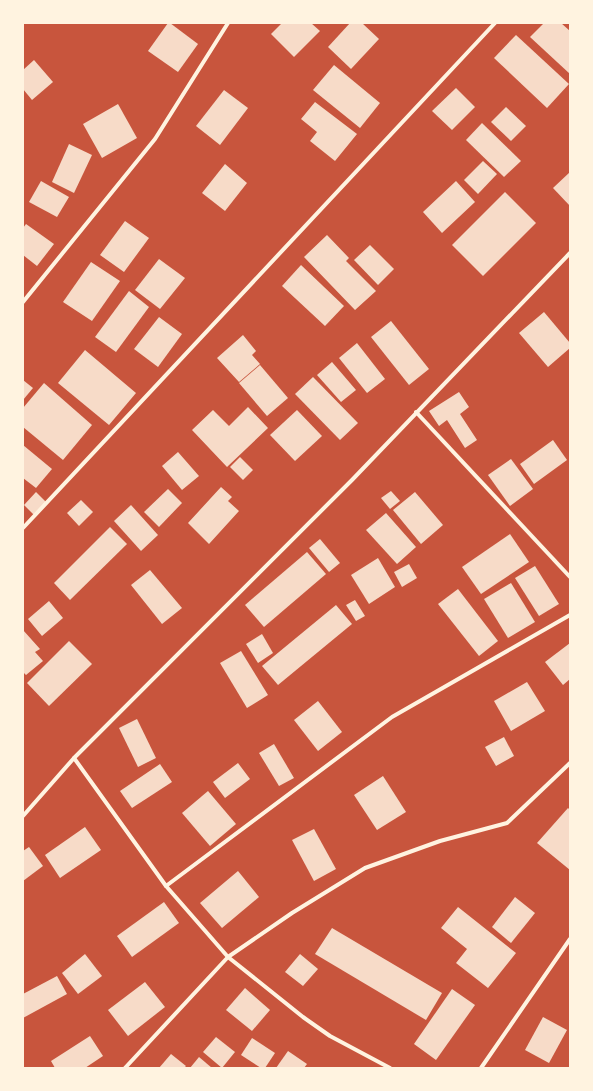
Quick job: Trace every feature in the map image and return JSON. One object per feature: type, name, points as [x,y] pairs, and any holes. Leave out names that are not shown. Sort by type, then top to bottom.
[{"type":"street","points":[[23,302],[155,139],[228,23]]},
{"type":"street","points":[[23,528],[495,23]]},
{"type":"street","points":[[23,816],[74,758],[346,485],[570,253]]},
{"type":"street","points":[[416,412],[570,577]]},
{"type":"street","points":[[166,886],[392,718],[570,615]]},
{"type":"street","points":[[74,758],[166,886],[228,957],[303,1017],[330,1036],[390,1068]]},
{"type":"street","points":[[125,1068],[228,957],[365,868],[440,841],[507,823],[570,763]]},
{"type":"street","points":[[481,1068],[570,939]]},
{"type":"building","points":[[168,23],[198,44],[178,72],[148,51]]},
{"type":"building","points":[[282,23],[311,23],[320,31],[294,57],[271,34]]},
{"type":"building","points":[[350,23],[362,23],[379,39],[351,69],[328,47]]},
{"type":"building","points":[[544,23],[561,23],[570,31],[570,74],[530,37]]},
{"type":"building","points":[[516,35],[569,84],[547,108],[494,58]]},
{"type":"building","points":[[34,60],[53,82],[32,100],[23,89],[23,70]]},
{"type":"building","points":[[334,65],[380,103],[360,128],[313,90]]},
{"type":"building","points":[[456,88],[475,107],[452,130],[432,111]]},
{"type":"building","points":[[224,90],[248,108],[220,145],[196,126]]},
{"type":"building","points":[[315,102],[357,134],[335,161],[310,141],[317,132],[301,119]]},
{"type":"building","points":[[118,104],[137,138],[102,158],[83,124]]},
{"type":"building","points":[[506,107],[526,126],[511,141],[491,122]]},
{"type":"building","points":[[482,123],[521,161],[504,177],[466,140]]},
{"type":"building","points":[[69,144],[92,155],[74,193],[52,182]]},
{"type":"building","points":[[483,161],[497,174],[478,194],[464,180]]},
{"type":"building","points":[[225,164],[247,183],[225,211],[202,193]]},
{"type":"building","points":[[570,172],[570,206],[553,188]]},
{"type":"building","points":[[41,181],[69,197],[57,217],[29,202]]},
{"type":"building","points":[[456,181],[475,202],[442,233],[423,212]]},
{"type":"building","points":[[505,192],[536,223],[483,276],[452,245]]},
{"type":"building","points":[[125,221],[149,238],[124,272],[100,255]]},
{"type":"building","points":[[26,224],[54,244],[37,266],[23,255],[23,228]]},
{"type":"building","points":[[327,235],[349,258],[346,261],[376,291],[355,310],[304,257]]},
{"type":"building","points":[[370,245],[394,269],[378,285],[354,260]]},
{"type":"building","points":[[159,259],[185,278],[160,309],[135,290]]},
{"type":"building","points":[[91,262],[120,281],[92,321],[63,302]]},
{"type":"building","points":[[301,265],[344,306],[325,326],[282,286]]},
{"type":"building","points":[[129,291],[149,307],[116,352],[95,337]]},
{"type":"building","points":[[544,312],[570,343],[570,348],[548,367],[519,333]]},
{"type":"building","points":[[159,317],[182,334],[158,367],[134,349]]},
{"type":"building","points":[[391,321],[429,369],[409,385],[371,337]]},
{"type":"building","points":[[243,335],[256,351],[252,355],[260,364],[239,382],[217,358]]},
{"type":"building","points":[[357,343],[385,379],[367,393],[339,358]]},
{"type":"building","points":[[85,350],[136,393],[109,425],[58,383]]},
{"type":"building","points":[[332,362],[356,390],[341,402],[317,375]]},
{"type":"building","points":[[260,365],[288,398],[267,416],[239,383]]},
{"type":"building","points":[[313,377],[358,423],[340,440],[295,394]]},
{"type":"building","points":[[23,380],[33,388],[23,400]]},
{"type":"building","points":[[44,383],[92,425],[63,460],[23,427],[23,408]]},
{"type":"building","points":[[459,392],[469,407],[460,414],[477,440],[465,448],[447,420],[439,426],[429,411]]},
{"type":"building","points":[[248,407],[268,428],[227,467],[192,430],[213,410],[229,426]]},
{"type":"building","points":[[297,410],[322,436],[295,461],[270,435]]},
{"type":"building","points":[[553,440],[567,460],[534,484],[520,464]]},
{"type":"building","points":[[23,445],[52,469],[36,488],[23,478]]},
{"type":"building","points":[[178,452],[199,476],[182,490],[162,466]]},
{"type":"building","points":[[240,457],[253,470],[243,480],[230,467]]},
{"type":"building","points":[[511,459],[533,489],[510,506],[488,475]]},
{"type":"building","points":[[221,487],[232,497],[228,501],[239,511],[209,544],[188,523]]},
{"type":"building","points":[[168,489],[182,503],[159,527],[144,512]]},
{"type":"building","points":[[391,491],[400,501],[390,509],[381,498]]},
{"type":"building","points":[[36,492],[46,502],[34,515],[24,505]]},
{"type":"building","points":[[415,492],[443,525],[421,544],[393,510]]},
{"type":"building","points":[[81,500],[93,512],[79,526],[67,513]]},
{"type":"building","points":[[131,505],[158,535],[141,551],[114,521]]},
{"type":"building","points":[[386,513],[416,547],[397,564],[366,530]]},
{"type":"building","points":[[110,527],[127,544],[70,600],[54,583]]},
{"type":"building","points":[[510,534],[529,562],[481,594],[462,567]]},
{"type":"building","points":[[320,539],[340,563],[329,572],[309,548]]},
{"type":"building","points":[[307,552],[326,574],[264,627],[245,605]]},
{"type":"building","points":[[378,558],[395,587],[369,604],[351,575]]},
{"type":"building","points":[[409,564],[417,578],[402,587],[394,572]]},
{"type":"building","points":[[535,566],[559,604],[539,616],[515,578]]},
{"type":"building","points":[[150,570],[182,608],[162,624],[131,585]]},
{"type":"building","points":[[511,583],[535,622],[508,638],[484,599]]},
{"type":"building","points":[[458,589],[498,641],[479,656],[438,604]]},
{"type":"building","points":[[355,600],[365,616],[356,621],[346,605]]},
{"type":"building","points":[[49,601],[63,618],[42,636],[28,619]]},
{"type":"building","points":[[336,605],[352,624],[278,685],[262,666]]},
{"type":"building","points":[[23,630],[40,649],[35,652],[43,661],[26,675],[23,672]]},
{"type":"building","points":[[262,634],[273,653],[258,663],[246,644]]},
{"type":"building","points":[[69,641],[92,664],[49,706],[27,683]]},
{"type":"building","points":[[570,643],[570,679],[563,685],[545,662]]},
{"type":"building","points":[[241,651],[268,695],[247,708],[220,663]]},
{"type":"building","points":[[527,682],[545,711],[511,731],[494,701]]},
{"type":"building","points":[[318,701],[342,732],[318,751],[294,720]]},
{"type":"building","points":[[137,719],[156,758],[138,767],[119,728]]},
{"type":"building","points":[[504,737],[514,756],[496,766],[485,747]]},
{"type":"building","points":[[274,744],[294,778],[279,786],[259,753]]},
{"type":"building","points":[[238,763],[250,779],[225,798],[213,782]]},
{"type":"building","points":[[160,764],[172,782],[132,808],[120,791]]},
{"type":"building","points":[[383,776],[406,812],[377,830],[354,795]]},
{"type":"building","points":[[208,791],[236,824],[210,846],[182,813]]},
{"type":"building","points":[[568,808],[570,810],[570,870],[537,843]]},
{"type":"building","points":[[85,827],[101,850],[60,878],[45,855]]},
{"type":"building","points":[[314,829],[336,869],[314,881],[292,840]]},
{"type":"building","points":[[29,847],[43,866],[23,881],[23,851]]},
{"type":"building","points":[[238,871],[259,897],[222,928],[200,903]]},
{"type":"building","points":[[515,897],[535,913],[511,943],[492,927]]},
{"type":"building","points":[[164,902],[179,923],[132,957],[117,936]]},
{"type":"building","points":[[458,907],[516,953],[488,988],[456,963],[467,949],[441,928]]},
{"type":"building","points":[[332,928],[442,993],[426,1020],[315,954]]},
{"type":"building","points":[[85,954],[102,976],[78,994],[62,973]]},
{"type":"building","points":[[300,954],[318,969],[303,986],[285,972]]},
{"type":"building","points":[[57,976],[67,994],[23,1018],[23,994]]},
{"type":"building","points":[[145,982],[165,1007],[128,1036],[108,1010]]},
{"type":"building","points":[[245,988],[270,1010],[252,1031],[226,1010]]},
{"type":"building","points":[[452,989],[475,1005],[436,1060],[414,1044]]},
{"type":"building","points":[[543,1017],[567,1030],[549,1063],[525,1050]]},
{"type":"building","points":[[90,1036],[103,1056],[85,1068],[55,1068],[51,1061]]},
{"type":"building","points":[[216,1037],[235,1052],[222,1068],[203,1052]]},
{"type":"building","points":[[252,1038],[275,1053],[265,1068],[261,1068],[241,1055]]},
{"type":"building","points":[[288,1051],[307,1064],[304,1068],[276,1068]]},
{"type":"building","points":[[171,1054],[186,1066],[184,1068],[159,1068]]},
{"type":"building","points":[[199,1057],[212,1068],[190,1068]]}]
